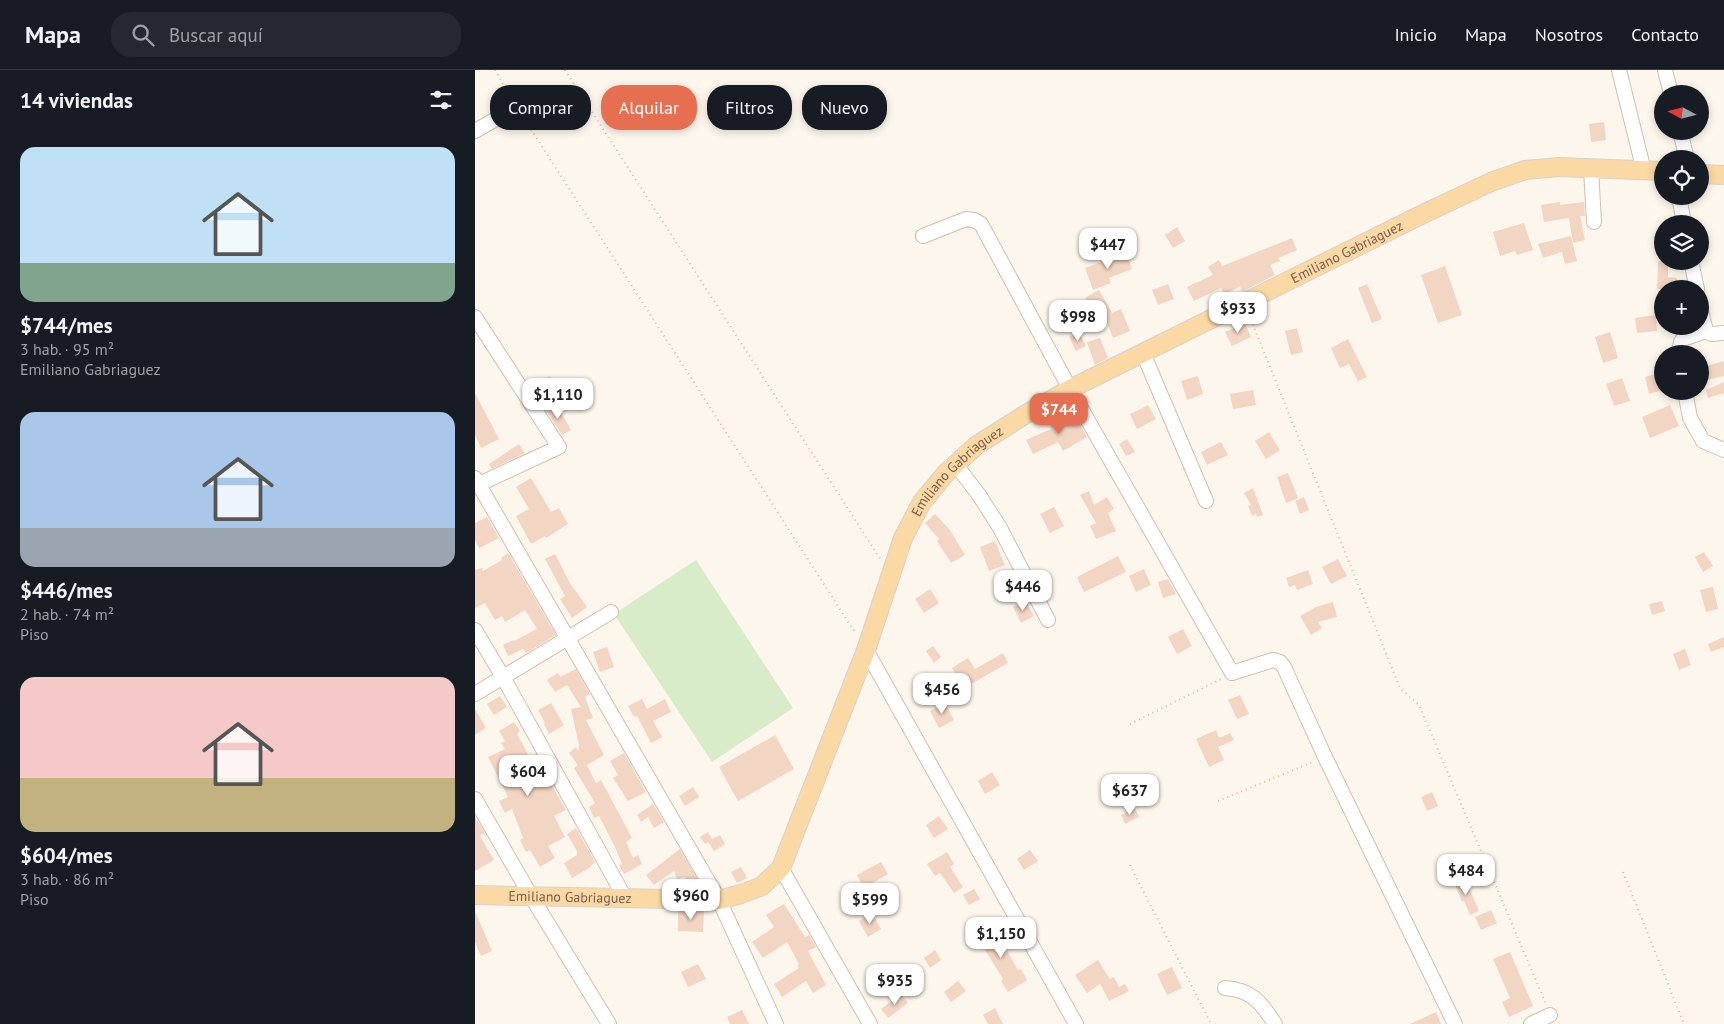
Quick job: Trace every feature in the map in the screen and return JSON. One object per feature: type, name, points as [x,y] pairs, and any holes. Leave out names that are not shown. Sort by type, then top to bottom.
[{"type":"main road","name":"Emiliano Gabriaguez","points":[[475,895],[719,900],[762,886],[781,868],[866,650],[903,538],[922,502],[955,465],[977,445],[1070,388],[1491,182],[1525,170],[1559,168],[1654,171]]},
{"type":"main road","points":[[1709,174],[1724,175]]},
{"type":"street","points":[[1619,70],[1644,171]]},
{"type":"street","points":[[1665,70],[1669,85]]},
{"type":"street","points":[[475,131],[490,122]]},
{"type":"street","points":[[1591,169],[1594,222]]},
{"type":"street","points":[[923,236],[966,219],[974,220],[981,224],[1070,388],[1232,673],[1273,660],[1280,662],[1284,667],[1325,757],[1455,1024]]},
{"type":"street","points":[[475,318],[559,447],[476,482],[719,900],[776,1024]]},
{"type":"street","points":[[1709,333],[1724,333]]},
{"type":"street","points":[[1680,345],[1683,339],[1694,335]]},
{"type":"street","points":[[1143,352],[1206,501]]},
{"type":"street","points":[[1687,400],[1690,418],[1703,441],[1724,450]]},
{"type":"street","points":[[955,465],[979,495],[1000,528],[1048,620]]},
{"type":"street","points":[[475,694],[611,612]]},
{"type":"street","points":[[475,630],[625,898]]},
{"type":"street","points":[[866,650],[1076,1024]]},
{"type":"street","points":[[475,799],[531,896],[609,1024]]},
{"type":"street","points":[[781,868],[870,1024]]},
{"type":"street","points":[[1225,988],[1238,989],[1250,994],[1259,1001],[1275,1024]]},
{"type":"street","points":[[1531,1024],[1550,1014]]},
{"type":"path","points":[[495,70],[504,85]]},
{"type":"path","points":[[565,70],[891,575]]},
{"type":"path","points":[[532,130],[866,650]]},
{"type":"path","points":[[1244,302],[1399,688],[1419,704],[1550,1014]]},
{"type":"path","points":[[1130,724],[1232,673]]},
{"type":"path","points":[[1218,801],[1325,757]]},
{"type":"path","points":[[1130,864],[1211,1024]]},
{"type":"path","points":[[1623,872],[1684,1024]]},
{"type":"green space","points":[[696,560],[793,708],[712,762],[614,614]]},
{"type":"building","points":[[1604,122],[1606,140],[1591,142],[1589,124]]},
{"type":"building","points":[[1560,202],[1560,205],[1584,202],[1585,216],[1580,216],[1585,240],[1573,243],[1569,218],[1544,222],[1541,205]]},
{"type":"building","points":[[1524,223],[1533,250],[1517,255],[1515,251],[1500,256],[1493,232]]},
{"type":"building","points":[[1177,227],[1185,241],[1173,248],[1165,235]]},
{"type":"building","points":[[1571,236],[1577,261],[1565,264],[1562,252],[1543,258],[1538,244]]},
{"type":"building","points":[[1292,238],[1297,250],[1278,258],[1280,261],[1270,265],[1275,275],[1242,292],[1240,286],[1225,295],[1221,288],[1194,301],[1187,287],[1213,275],[1208,267],[1219,260],[1222,266]]},
{"type":"building","points":[[1126,252],[1132,269],[1109,278],[1111,283],[1093,290],[1085,268]]},
{"type":"building","points":[[1445,266],[1462,315],[1438,323],[1421,275]]},
{"type":"building","points":[[1658,270],[1668,270],[1668,277],[1677,278],[1677,280],[1657,280]]},
{"type":"building","points":[[1168,284],[1174,299],[1158,305],[1152,290]]},
{"type":"building","points":[[1367,284],[1382,319],[1372,323],[1358,288]]},
{"type":"building","points":[[1099,290],[1112,313],[1121,309],[1130,331],[1113,338],[1101,308],[1093,312],[1085,298]]},
{"type":"building","points":[[1654,315],[1654,331],[1637,333],[1635,318]]},
{"type":"building","points":[[1245,323],[1251,337],[1232,346],[1225,332]]},
{"type":"building","points":[[1297,328],[1303,352],[1291,355],[1285,331]]},
{"type":"building","points":[[1079,332],[1086,346],[1076,351],[1069,337]]},
{"type":"building","points":[[1610,332],[1618,358],[1603,363],[1595,337]]},
{"type":"building","points":[[1100,338],[1108,358],[1095,365],[1087,342]]},
{"type":"building","points":[[1348,339],[1367,377],[1358,381],[1349,364],[1340,368],[1331,348]]},
{"type":"building","points":[[1724,361],[1724,376],[1709,380],[1709,365]]},
{"type":"building","points":[[1654,374],[1654,393],[1649,394],[1645,377]]},
{"type":"building","points":[[549,376],[556,384],[543,396],[536,388]]},
{"type":"building","points":[[1198,376],[1203,394],[1187,400],[1181,381]]},
{"type":"building","points":[[1622,378],[1630,401],[1614,406],[1606,384]]},
{"type":"building","points":[[1724,382],[1724,393],[1709,398],[1709,389]]},
{"type":"building","points":[[1253,390],[1256,405],[1233,409],[1230,394]]},
{"type":"building","points":[[475,393],[499,439],[481,448],[475,435]]},
{"type":"building","points":[[553,404],[556,410],[559,409],[571,430],[562,435],[545,409]]},
{"type":"building","points":[[1148,405],[1156,419],[1137,429],[1130,414]]},
{"type":"building","points":[[1670,405],[1679,426],[1650,438],[1642,417]]},
{"type":"building","points":[[1074,413],[1087,437],[1063,451],[1058,442],[1033,454],[1026,440],[1051,429],[1050,426]]},
{"type":"building","points":[[1269,432],[1280,450],[1266,459],[1255,441]]},
{"type":"building","points":[[1127,439],[1135,452],[1126,456],[1119,444]]},
{"type":"building","points":[[1221,442],[1228,455],[1207,465],[1201,452]]},
{"type":"building","points":[[519,444],[525,453],[492,469],[489,464]]},
{"type":"building","points":[[1288,473],[1298,498],[1286,503],[1277,477]]},
{"type":"building","points":[[531,478],[551,512],[559,508],[568,524],[546,538],[545,536],[531,544],[516,516],[529,509],[516,487]]},
{"type":"building","points":[[1253,488],[1263,515],[1257,517],[1256,514],[1252,516],[1248,506],[1251,505],[1244,493]]},
{"type":"building","points":[[1089,491],[1094,505],[1107,497],[1114,509],[1108,513],[1116,531],[1096,539],[1090,526],[1096,523],[1080,495]]},
{"type":"building","points":[[1304,497],[1309,510],[1300,514],[1295,501]]},
{"type":"building","points":[[1054,507],[1064,526],[1050,533],[1040,514]]},
{"type":"building","points":[[935,514],[950,530],[965,555],[951,563],[937,541],[939,539],[925,523]]},
{"type":"building","points":[[487,517],[499,538],[479,548],[475,540],[475,523]]},
{"type":"building","points":[[995,541],[1005,565],[989,571],[980,547]]},
{"type":"building","points":[[1704,552],[1713,566],[1703,572],[1695,557]]},
{"type":"building","points":[[508,553],[556,635],[526,653],[523,649],[508,656],[503,645],[537,629],[525,610],[505,622],[502,616],[495,620],[485,603],[475,608],[475,570],[482,568],[483,571],[502,560],[501,558]]},
{"type":"building","points":[[555,554],[570,583],[587,607],[572,618],[560,599],[565,596],[545,559]]},
{"type":"building","points":[[1118,556],[1126,572],[1084,592],[1077,577]]},
{"type":"building","points":[[1338,559],[1347,576],[1331,584],[1322,567]]},
{"type":"building","points":[[1144,569],[1151,585],[1136,592],[1129,576]]},
{"type":"building","points":[[1308,570],[1313,584],[1297,590],[1295,585],[1289,587],[1286,578]]},
{"type":"building","points":[[1168,579],[1176,594],[1163,598],[1158,582]]},
{"type":"building","points":[[1713,587],[1718,609],[1706,612],[1700,590]]},
{"type":"building","points":[[930,589],[939,603],[924,613],[915,599]]},
{"type":"building","points":[[1025,600],[1034,616],[1021,623],[1013,607]]},
{"type":"building","points":[[1662,601],[1665,611],[1652,615],[1649,604]]},
{"type":"building","points":[[1333,602],[1337,617],[1318,622],[1322,628],[1311,635],[1300,616],[1316,607]]},
{"type":"building","points":[[1183,629],[1192,646],[1177,654],[1168,637]]},
{"type":"building","points":[[1724,637],[1724,647],[1711,652],[1708,644]]},
{"type":"building","points":[[933,646],[941,657],[934,663],[926,651]]},
{"type":"building","points":[[607,647],[614,667],[600,672],[593,652]]},
{"type":"building","points":[[1685,649],[1691,665],[1679,670],[1673,654]]},
{"type":"building","points":[[1003,653],[1008,663],[964,688],[952,668],[968,658],[975,669]]},
{"type":"building","points":[[576,669],[590,694],[585,697],[593,718],[586,720],[604,755],[587,765],[596,783],[601,780],[632,838],[626,842],[633,858],[638,855],[642,864],[624,874],[619,865],[622,864],[615,847],[599,816],[594,818],[589,807],[595,803],[574,768],[578,765],[569,753],[576,747],[578,751],[579,745],[571,709],[581,707],[567,685],[555,692],[547,680],[558,673],[560,677]]},
{"type":"building","points":[[1240,695],[1249,714],[1237,719],[1228,700]]},
{"type":"building","points":[[500,696],[507,707],[494,715],[487,704]]},
{"type":"building","points":[[642,699],[647,709],[665,699],[671,712],[653,721],[662,737],[651,743],[637,716],[634,717],[628,706]]},
{"type":"building","points":[[551,703],[564,725],[549,734],[538,710]]},
{"type":"building","points":[[945,703],[954,720],[939,728],[930,711]]},
{"type":"building","points":[[475,709],[486,728],[475,735]]},
{"type":"building","points":[[514,722],[520,731],[517,734],[528,754],[525,756],[537,777],[545,773],[566,810],[554,816],[565,837],[548,846],[555,858],[540,867],[530,850],[526,852],[520,840],[523,838],[512,809],[505,813],[499,801],[508,797],[488,757],[505,749],[501,743],[505,741],[499,731]]},
{"type":"building","points":[[1216,730],[1219,738],[1230,733],[1234,740],[1218,747],[1224,760],[1209,767],[1196,739]]},
{"type":"building","points":[[775,735],[794,769],[738,801],[719,767]]},
{"type":"building","points":[[624,753],[646,792],[628,801],[613,778],[618,775],[610,761]]},
{"type":"building","points":[[992,772],[1000,785],[985,794],[978,781]]},
{"type":"building","points":[[693,787],[699,797],[685,806],[679,796]]},
{"type":"building","points":[[1432,792],[1438,806],[1427,811],[1421,797]]},
{"type":"building","points":[[653,804],[664,822],[654,828],[648,817],[641,822],[637,815]]},
{"type":"building","points":[[1135,808],[1139,817],[1125,824],[1121,815]]},
{"type":"building","points":[[939,816],[948,829],[934,838],[926,825]]},
{"type":"building","points":[[475,817],[485,833],[480,836],[494,860],[475,871]]},
{"type":"building","points":[[576,828],[595,862],[572,878],[564,863],[577,855],[577,851],[567,834]]},
{"type":"building","points":[[708,832],[712,839],[720,835],[725,844],[714,851],[708,842],[705,844],[700,837]]},
{"type":"building","points":[[680,849],[698,880],[689,885],[685,877],[677,879],[674,871],[654,885],[646,875]]},
{"type":"building","points":[[1030,850],[1038,861],[1024,870],[1017,859]]},
{"type":"building","points":[[947,852],[954,864],[950,867],[963,887],[954,893],[940,873],[935,876],[927,864]]},
{"type":"building","points":[[881,862],[888,874],[864,888],[857,875]]},
{"type":"building","points":[[741,867],[747,878],[737,883],[731,872]]},
{"type":"building","points":[[1465,878],[1479,911],[1470,915],[1464,901],[1462,902],[1454,882]]},
{"type":"building","points":[[974,889],[980,899],[969,905],[963,895]]},
{"type":"building","points":[[784,904],[805,937],[809,935],[816,947],[808,951],[826,985],[813,993],[806,981],[782,997],[774,984],[799,968],[797,965],[799,964],[787,942],[763,958],[752,942],[774,927],[766,915]]},
{"type":"building","points":[[678,910],[704,910],[703,932],[678,931]]},
{"type":"building","points":[[1491,910],[1497,923],[1481,930],[1475,917]]},
{"type":"building","points":[[475,911],[492,951],[481,956],[475,942]]},
{"type":"building","points":[[872,913],[881,929],[868,937],[859,921]]},
{"type":"building","points":[[986,923],[995,937],[998,935],[1018,970],[1021,969],[1027,980],[1008,992],[1001,981],[1003,979],[982,945],[985,943],[977,929]]},
{"type":"building","points":[[935,950],[941,960],[930,968],[924,958]]},
{"type":"building","points":[[1510,952],[1533,1006],[1509,1017],[1502,1002],[1510,998],[1493,959]]},
{"type":"building","points":[[1098,960],[1110,979],[1114,977],[1119,987],[1125,984],[1129,991],[1109,1001],[1100,984],[1087,993],[1075,975]]},
{"type":"building","points":[[698,964],[706,979],[688,987],[681,972]]},
{"type":"building","points":[[1172,967],[1182,988],[1167,995],[1157,974]]},
{"type":"building","points":[[958,981],[966,991],[951,1002],[944,992]]},
{"type":"building","points":[[901,994],[908,1003],[888,1018],[881,1009]]},
{"type":"building","points":[[995,1008],[1003,1024],[988,1024],[983,1015]]},
{"type":"building","points":[[742,1010],[749,1024],[730,1024],[727,1017]]},
{"type":"building","points":[[1436,1012],[1441,1024],[1410,1024]]}]
